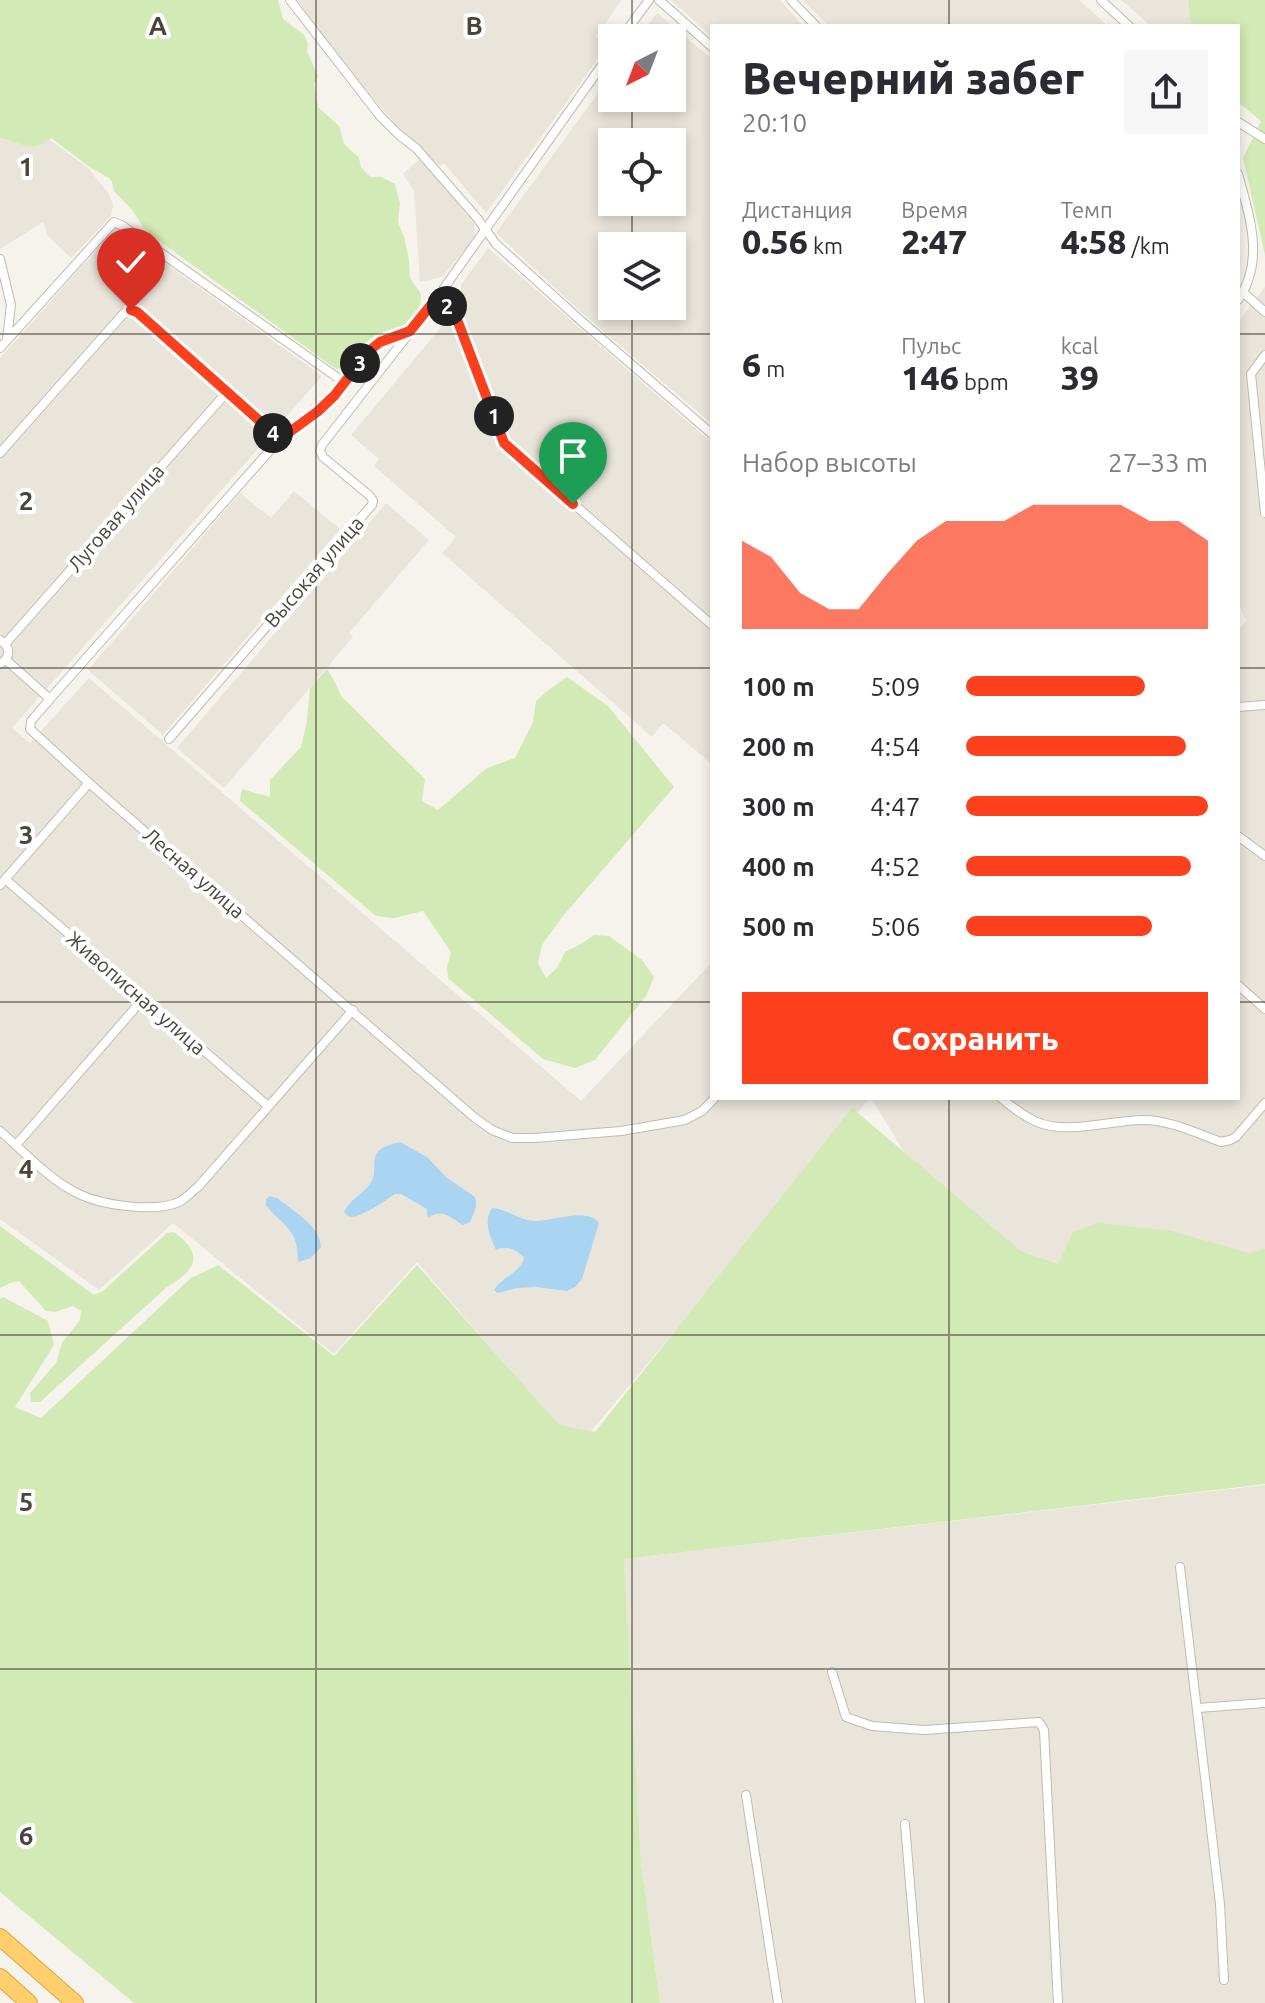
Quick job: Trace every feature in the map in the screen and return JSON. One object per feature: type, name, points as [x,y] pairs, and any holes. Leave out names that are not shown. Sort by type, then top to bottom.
[{"type":"highway","points":[[0,1937],[75,2003]]},
{"type":"highway","points":[[0,1977],[29,2003]]},
{"type":"street","points":[[290,0],[380,116],[417,149],[496,244],[710,432]]},
{"type":"street","points":[[631,24],[649,0]]},
{"type":"street","points":[[659,0],[710,45]]},
{"type":"street","points":[[791,0],[814,24]]},
{"type":"street","points":[[1101,0],[1127,24]]},
{"type":"street","points":[[3,662],[50,699],[280,439],[317,412],[345,383],[369,351],[380,342],[410,331],[439,295],[598,71]]},
{"type":"street","points":[[1240,123],[1265,139]]},
{"type":"street","points":[[1240,181],[1251,221],[1255,254],[1250,284],[1241,297],[1265,312]]},
{"type":"street","points":[[0,348],[114,222],[345,383]]},
{"type":"street","points":[[0,259],[11,305],[7,340]]},
{"type":"street","points":[[439,295],[458,322],[504,443],[710,623]]},
{"type":"street","points":[[0,453],[124,313],[131,310],[137,312],[280,439]]},
{"type":"street","name":"Высокая улица","points":[[169,739],[372,505],[370,496],[323,457],[320,451],[410,331]]},
{"type":"street","points":[[1265,355],[1251,374],[1265,513]]},
{"type":"street","name":"Луговая улица","points":[[3,662],[9,649],[3,642],[227,392]]},
{"type":"street","name":"Лесная улица","points":[[50,699],[31,721],[30,729],[36,736],[492,1130],[512,1138],[621,1131],[685,1120],[702,1111],[713,1100]]},
{"type":"street","points":[[1240,707],[1265,705]]},
{"type":"street","points":[[3,882],[89,783]]},
{"type":"street","points":[[1240,837],[1265,856]]},
{"type":"street","name":"Живописная улица","points":[[3,882],[268,1106]]},
{"type":"street","points":[[1240,987],[1265,1009]]},
{"type":"street","points":[[16,1145],[143,999]]},
{"type":"street","points":[[0,1131],[76,1193],[98,1201],[138,1207],[161,1207],[180,1201],[198,1187],[353,1010]]},
{"type":"street","points":[[1003,1100],[1040,1124],[1061,1127],[1144,1120],[1166,1122],[1221,1142],[1236,1137],[1265,1103]]},
{"type":"street","points":[[1180,1567],[1220,1904],[1224,1980]]},
{"type":"street","points":[[832,1672],[846,1717],[872,1726],[924,1730],[1039,1722],[1044,1730],[1058,2003]]},
{"type":"street","points":[[1198,1708],[1265,1703]]},
{"type":"street","points":[[746,1795],[778,2003]]},
{"type":"street","points":[[905,1824],[920,2003]]},
{"type":"shaded area","points":[[297,0],[621,0],[605,24],[598,24],[598,58],[486,213],[444,163],[440,166],[397,126],[341,60]]},
{"type":"shaded area","points":[[671,0],[780,0],[801,24],[710,24],[710,35]]},
{"type":"shaded area","points":[[802,0],[1079,0],[1106,24],[827,24]]},
{"type":"shaded area","points":[[1121,0],[1188,0],[1191,24],[1149,24]]},
{"type":"shaded area","points":[[657,13],[670,24],[649,24]]},
{"type":"shaded area","points":[[686,37],[710,57],[710,422],[582,313],[496,233],[598,93],[598,112],[686,112]]},
{"type":"shaded area","points":[[0,103],[88,168],[109,194],[113,205],[111,216],[71,258],[48,236],[43,222],[0,249]]},
{"type":"shaded area","points":[[421,158],[474,224],[475,238],[442,277],[420,282],[414,191],[403,174]]},
{"type":"shaded area","points":[[116,228],[322,376],[12,728],[30,743],[89,678],[581,1101],[710,964],[710,1100],[868,1100],[577,1448],[417,1262],[334,1354],[173,1223],[99,1290],[0,1219],[0,358]]},
{"type":"shaded area","points":[[488,248],[710,441],[710,762],[663,723],[652,737],[442,553],[456,537],[374,466],[379,459],[351,435],[461,303],[461,285]]},
{"type":"shaded area","points":[[1265,287],[1265,1290],[1038,1274],[912,1165],[872,1100],[1240,1100],[1240,628],[1246,621],[1240,607],[1240,319]]},
{"type":"shaded area","points":[[294,491],[340,529],[163,735],[88,670],[240,493],[271,518]]},
{"type":"shaded area","points":[[386,503],[429,540],[349,633],[353,637],[224,788],[177,748]]},
{"type":"shaded area","points":[[1265,1485],[1265,2003],[660,2003],[641,1863],[624,1559]]},
{"type":"green space","points":[[0,0],[278,0],[283,19],[304,35],[308,43],[307,51],[318,76],[314,84],[318,107],[339,126],[344,144],[359,158],[361,167],[368,175],[382,177],[395,184],[400,203],[398,222],[409,260],[410,278],[421,294],[413,321],[397,334],[376,338],[368,343],[350,370],[336,369],[154,237],[114,191],[109,178],[51,138],[37,146],[25,146],[0,138]]},
{"type":"green space","points":[[1188,0],[1265,0],[1265,255],[1243,158],[1261,121],[1240,104],[1240,24],[1191,24]]},
{"type":"green space","points":[[327,669],[341,696],[425,779],[422,801],[438,810],[487,768],[515,758],[533,722],[536,701],[567,677],[608,706],[674,787],[563,916],[542,945],[538,963],[546,978],[557,968],[565,952],[594,935],[609,936],[642,960],[654,977],[646,996],[595,1060],[575,1068],[543,1059],[448,978],[451,952],[423,911],[394,918],[376,916],[240,801],[242,789],[270,797],[270,780],[301,747],[310,688]]},
{"type":"green space","points":[[852,1108],[1022,1252],[1058,1264],[1073,1232],[1098,1223],[1172,1231],[1249,1253],[1265,1249],[1265,1484],[624,1559],[641,1863],[660,2003],[134,2003],[0,1892],[0,1299],[3,1297],[48,1321],[54,1345],[15,1407],[41,1418],[191,1278],[218,1265],[334,1356],[417,1265],[559,1425],[595,1432]]},
{"type":"green space","points":[[0,1226],[94,1295],[103,1291],[167,1233],[174,1232],[184,1240],[193,1255],[193,1262],[185,1274],[40,1402],[31,1402],[30,1393],[56,1363],[62,1343],[80,1320],[81,1311],[73,1306],[55,1312],[46,1311],[19,1281],[0,1288]]},
{"type":"water","points":[[400,1142],[427,1157],[446,1177],[475,1197],[476,1206],[470,1222],[463,1225],[439,1213],[429,1217],[427,1209],[401,1194],[395,1194],[353,1217],[344,1212],[372,1180],[377,1153]]},
{"type":"water","points":[[270,1196],[298,1213],[316,1232],[321,1247],[311,1258],[298,1262],[293,1235],[266,1205],[266,1199]]},
{"type":"water","points":[[492,1208],[530,1220],[579,1215],[594,1218],[599,1223],[582,1279],[567,1291],[536,1287],[498,1293],[494,1290],[519,1267],[524,1257],[511,1249],[496,1250],[488,1224]]},
{"type":"route","points":[[131,310],[137,312],[280,439],[334,396],[369,351],[380,342],[410,331],[439,295],[458,322],[504,443],[573,504]]}]
